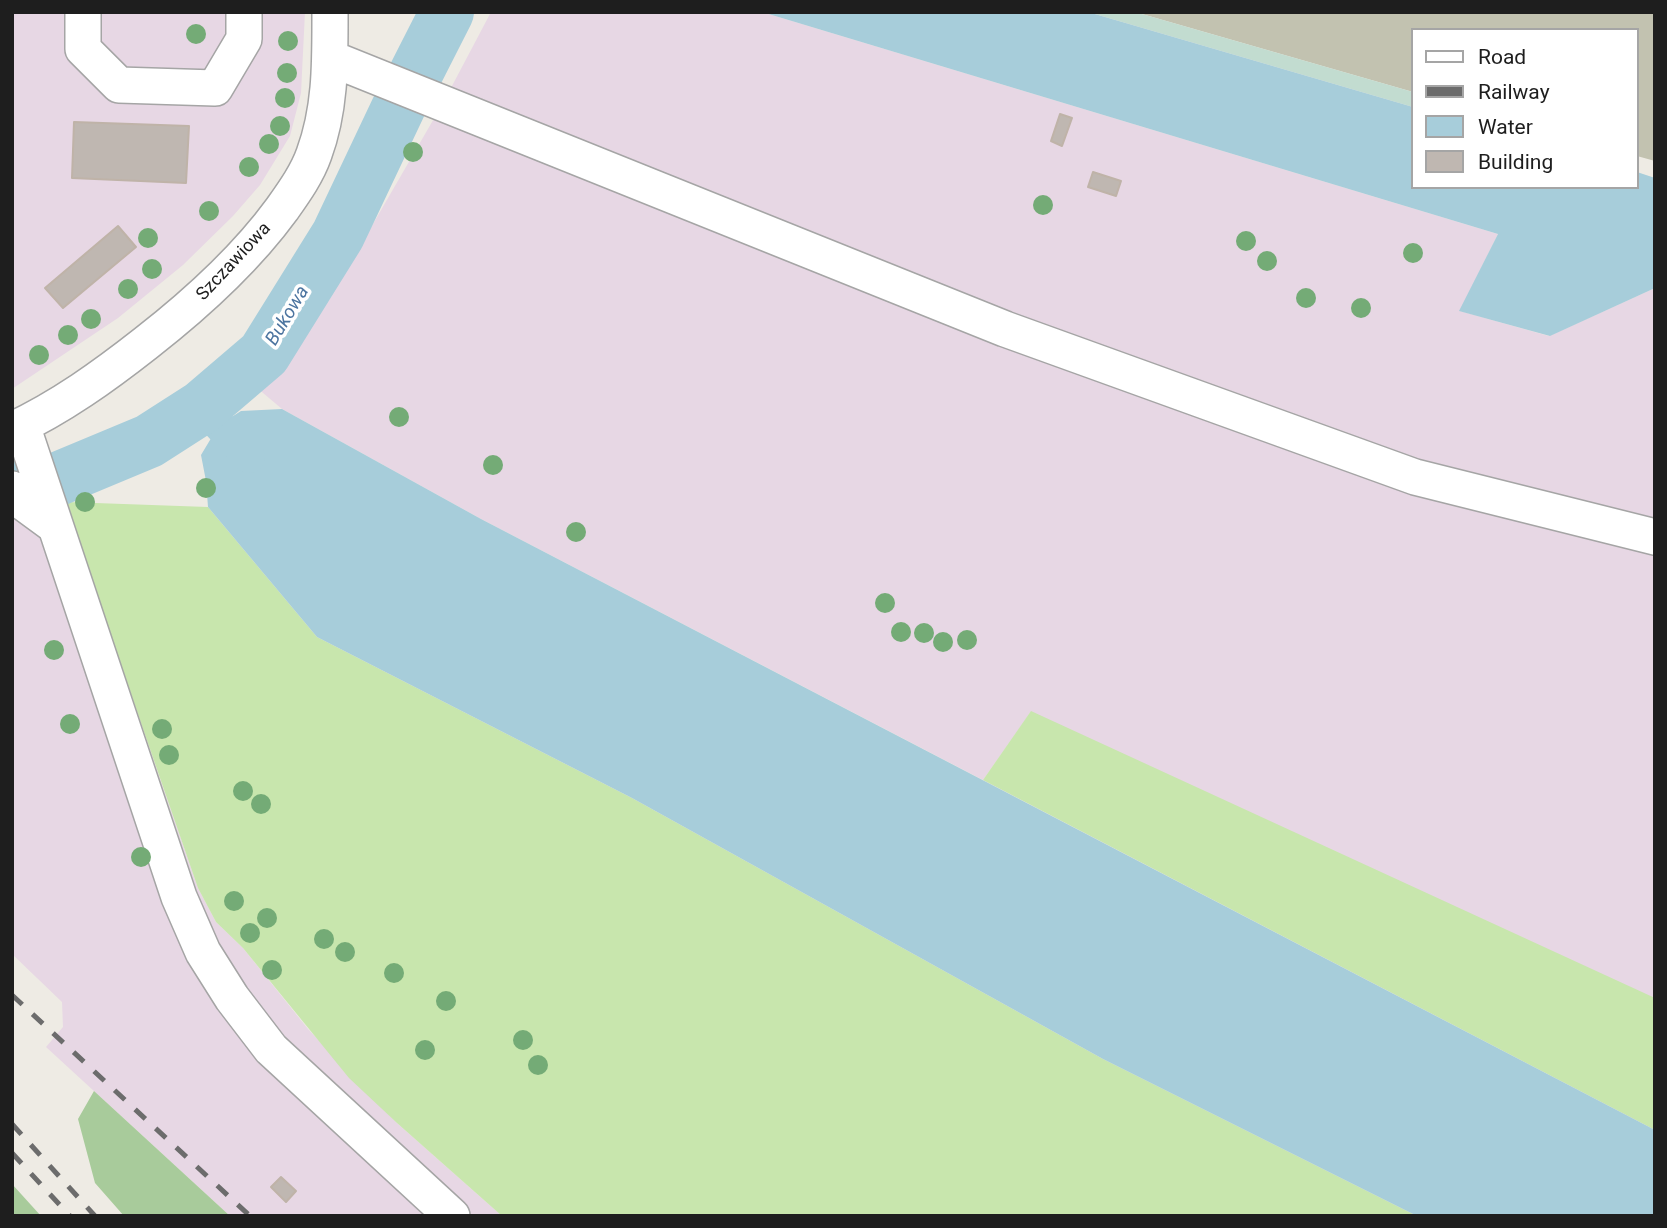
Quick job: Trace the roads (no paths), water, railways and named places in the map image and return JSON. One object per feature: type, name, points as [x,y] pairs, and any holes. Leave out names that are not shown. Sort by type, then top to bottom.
[{"type":"street","points":[[83,12],[83,49],[118,85],[215,88],[244,39],[244,12]]},
{"type":"street","name":"Szczawiowa","points":[[17,428],[100,378],[157,335],[219,281],[271,224],[292,195],[313,157],[320,137],[328,99],[330,12]]},
{"type":"street","points":[[330,58],[1005,329],[1415,477],[1655,537]]},
{"type":"street","points":[[17,428],[37,495],[178,897],[203,952],[232,998],[271,1049],[452,1216]]},
{"type":"water","points":[[762,12],[1088,12],[1412,107],[1412,189],[1639,189],[1639,173],[1655,178],[1655,288],[1550,336],[1459,311],[1498,234]]},
{"type":"water","points":[[282,409],[481,519],[1655,1130],[1655,1216],[1417,1216],[1103,1059],[632,798],[317,637],[208,507],[201,455],[219,425],[241,411]]},
{"type":"waterway","name":"Bukowa","points":[[415,75],[447,12]]},
{"type":"waterway","name":"Bukowa","points":[[21,486],[53,481],[149,441],[202,407],[264,354],[338,235],[401,102]]},
{"type":"waterway","points":[[202,407],[249,457]]},
{"type":"railway","points":[[12,995],[250,1216]]},
{"type":"railway","points":[[12,1124],[95,1216]]},
{"type":"railway","points":[[12,1153],[70,1216]]}]
